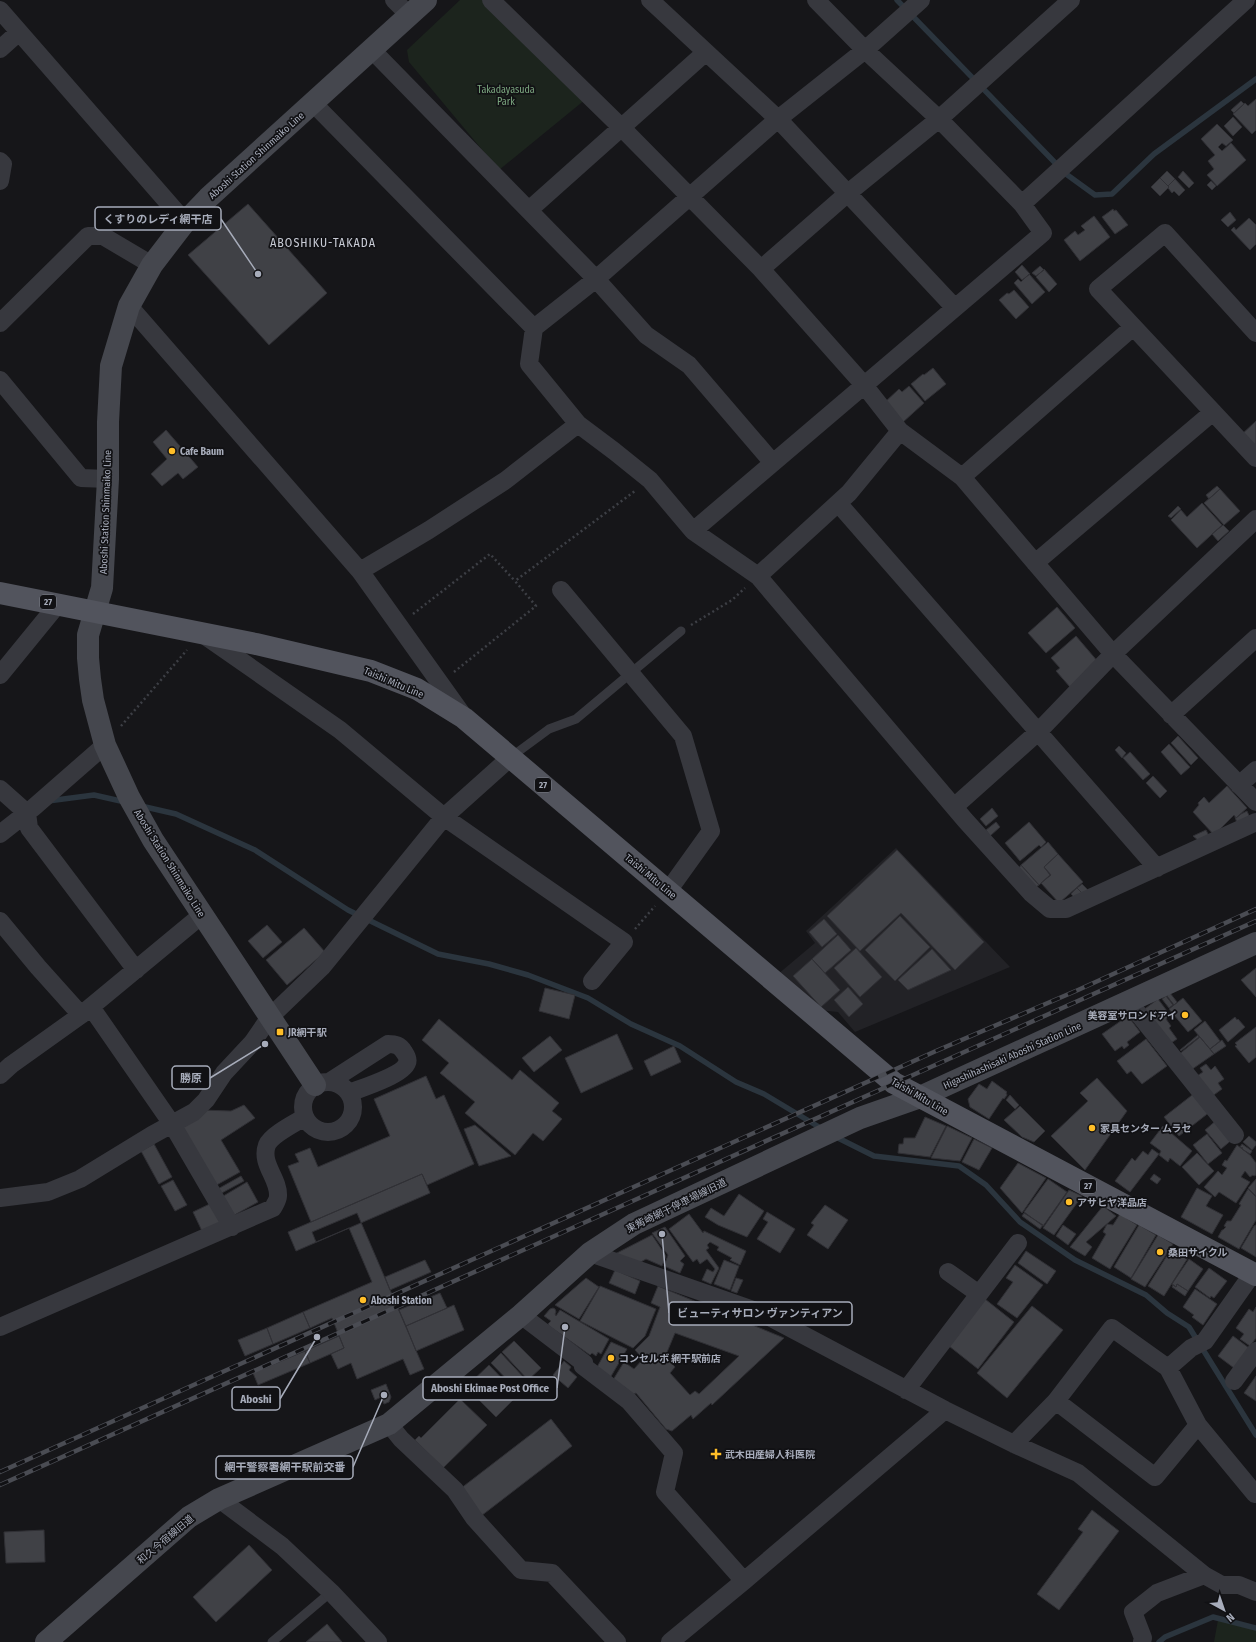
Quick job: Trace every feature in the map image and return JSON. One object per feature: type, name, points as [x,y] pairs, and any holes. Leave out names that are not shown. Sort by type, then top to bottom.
[{"type":"main road","name":"Aboshi Station Shinmaiko Line","points":[[322,1083],[270,1017],[153,840],[129,797],[105,745],[93,700],[88,658],[88,635],[102,588],[108,479],[108,422],[111,366],[129,306],[152,265],[185,222],[208,198],[371,49],[401,8],[426,0]]},
{"type":"main road","name":"Taishi Mitu Line","points":[[0,593],[202,633],[371,671],[417,690],[464,718],[894,1083],[1254,1274]]},
{"type":"main road","name":"Higashihashisaki Aboshi Station Line","points":[[920,1097],[967,1074],[1256,944]]},
{"type":"main road","name":"東觜崎網干停車場線旧道","points":[[389,1424],[521,1315],[590,1253],[634,1224],[860,1118],[920,1097]]},
{"type":"main road","name":"和久今宿線旧道","points":[[46,1642],[189,1517],[219,1499],[389,1424]]},
{"type":"street","points":[[491,0],[761,269],[864,385],[900,431],[962,477],[1112,654],[1256,802]]},
{"type":"street","points":[[650,0],[778,119],[955,308]]},
{"type":"street","points":[[693,531],[1042,233],[1022,204],[939,119],[865,50],[816,0]]},
{"type":"street","points":[[921,0],[865,50],[778,119],[596,279],[534,328],[530,364],[578,424],[650,480],[693,531],[758,576],[954,807],[1032,893],[1050,909],[1066,909],[1256,822]]},
{"type":"street","points":[[761,269],[848,193],[939,119],[1071,0]]},
{"type":"street","points":[[1022,204],[1246,0]]},
{"type":"street","points":[[0,10],[185,222]]},
{"type":"street","points":[[0,49],[19,32]]},
{"type":"street","points":[[371,49],[596,279],[646,336],[689,365],[773,462]]},
{"type":"street","points":[[529,210],[706,52]]},
{"type":"street","points":[[313,103],[534,328]]},
{"type":"street","points":[[0,161],[3,164],[0,181]]},
{"type":"street","points":[[1256,333],[1165,233],[1098,289],[1256,458]]},
{"type":"street","points":[[0,323],[88,236],[103,236],[152,265]]},
{"type":"street","points":[[129,306],[360,571],[464,718]]},
{"type":"street","points":[[962,477],[1133,327]]},
{"type":"street","points":[[0,380],[81,478],[108,479]]},
{"type":"street","points":[[1035,563],[1213,412]]},
{"type":"street","points":[[360,571],[429,530],[506,480],[578,424]]},
{"type":"street","points":[[758,576],[849,493],[900,431]]},
{"type":"street","points":[[838,503],[1156,868]]},
{"type":"street","points":[[954,807],[1038,732],[1112,654],[1256,519]]},
{"type":"street","points":[[561,590],[683,736],[711,831],[668,891]]},
{"type":"street","points":[[0,675],[58,604]]},
{"type":"street","points":[[202,633],[340,730],[444,817],[624,942],[592,981]]},
{"type":"street","points":[[1171,715],[1256,638]]},
{"type":"street","points":[[0,834],[105,745]]},
{"type":"street","points":[[0,1198],[48,1192],[80,1179],[194,1112],[206,1100],[224,1074],[252,1043],[270,1017],[322,967],[444,817],[511,757]]},
{"type":"street","points":[[1239,785],[1256,770]]},
{"type":"street","points":[[0,789],[30,810]]},
{"type":"street","points":[[30,810],[28,828],[136,970]]},
{"type":"street","points":[[0,1075],[11,1065],[86,1011],[202,914]]},
{"type":"street","points":[[0,921],[38,967],[86,1011],[172,1124],[232,1226]]},
{"type":"street","points":[[1129,1002],[1235,1135]]},
{"type":"street","points":[[322,1083],[337,1083],[344,1087],[353,1101],[354,1109],[352,1117],[340,1130],[332,1132],[316,1130],[309,1124],[305,1117],[303,1103],[305,1096],[322,1083],[388,1044],[395,1044],[402,1048],[408,1059],[408,1063],[404,1068],[395,1074],[349,1093]]},
{"type":"street","points":[[0,1327],[273,1208],[278,1197],[277,1188],[266,1158],[267,1144],[277,1135],[305,1117]]},
{"type":"street","points":[[906,1390],[1018,1243]]},
{"type":"street","points":[[590,1253],[762,1313],[944,1410],[1078,1473],[1204,1575],[1222,1585],[1239,1585],[1256,1592]]},
{"type":"street","points":[[948,1272],[979,1294]]},
{"type":"street","points":[[1168,1368],[1191,1348],[1205,1340],[1254,1274]]},
{"type":"street","points":[[521,1315],[584,1363],[583,1366],[629,1401],[674,1453],[665,1492],[744,1581]]},
{"type":"street","points":[[1014,1444],[1056,1401],[1112,1328],[1168,1368],[1198,1425],[1255,1494]]},
{"type":"street","points":[[1234,1381],[1256,1351]]},
{"type":"street","points":[[1056,1401],[1155,1477],[1198,1425]]},
{"type":"street","points":[[670,1642],[744,1581],[944,1410]]},
{"type":"street","points":[[389,1424],[401,1439],[455,1490],[474,1518],[521,1570],[552,1573],[617,1642]]},
{"type":"street","points":[[219,1499],[282,1546],[331,1592],[378,1642]]},
{"type":"street","points":[[1142,1642],[1143,1638],[1133,1612],[1157,1593],[1204,1575]]},
{"type":"lane","points":[[511,757],[549,729],[576,719],[681,631]]},
{"type":"lane","points":[[272,1642],[331,1592]]},
{"type":"path","points":[[515,581],[650,480]]},
{"type":"path","points":[[398,625],[490,554],[536,606],[440,684]]},
{"type":"path","points":[[681,631],[732,600],[758,576]]},
{"type":"path","points":[[105,745],[202,633]]},
{"type":"path","points":[[624,942],[668,891]]},
{"type":"shaded area","points":[[896,848],[1010,967],[855,1032],[838,1012],[818,1010],[777,975],[815,943],[806,931]]},
{"type":"green space","name":"Takadayasuda Park","points":[[460,0],[484,0],[586,99],[499,170],[409,62],[407,50]]},
{"type":"green space","points":[[1218,1620],[1256,1628],[1256,1642],[1214,1642]]},
{"type":"building","points":[[1256,99],[1256,130],[1252,134],[1233,114],[1245,103],[1248,106]]},
{"type":"building","points":[[1241,101],[1244,104],[1234,113],[1231,110]]},
{"type":"building","points":[[1233,117],[1242,127],[1233,136],[1224,126]]},
{"type":"building","points":[[1217,124],[1233,140],[1226,146],[1222,143],[1218,147],[1222,151],[1231,143],[1246,160],[1217,186],[1207,175],[1214,169],[1208,161],[1215,155],[1201,139]]},
{"type":"building","points":[[1167,171],[1175,179],[1168,186],[1160,178]]},
{"type":"building","points":[[1183,171],[1194,183],[1189,188],[1178,177]]},
{"type":"building","points":[[1160,178],[1169,187],[1160,196],[1151,187]]},
{"type":"building","points":[[1175,179],[1185,190],[1179,196],[1174,191],[1172,193],[1168,188],[1168,186]]},
{"type":"building","points":[[1211,181],[1216,186],[1212,190],[1207,185]]},
{"type":"building","points":[[248,204],[327,293],[269,345],[188,255]]},
{"type":"building","points":[[1113,209],[1114,211],[1116,210],[1128,225],[1115,234],[1102,217]]},
{"type":"building","points":[[1230,212],[1236,220],[1228,227],[1221,220]]},
{"type":"building","points":[[1094,216],[1110,237],[1080,261],[1064,240],[1075,231],[1078,235],[1085,230],[1081,226]]},
{"type":"building","points":[[1249,218],[1256,225],[1256,244],[1250,250],[1231,230],[1234,227],[1236,230]]},
{"type":"building","points":[[1022,265],[1030,274],[1022,280],[1015,272]]},
{"type":"building","points":[[1040,266],[1044,270],[1036,276],[1032,273]]},
{"type":"building","points":[[1044,269],[1057,284],[1049,292],[1036,277]]},
{"type":"building","points":[[1029,274],[1045,292],[1032,304],[1014,283],[1018,279],[1021,282]]},
{"type":"building","points":[[1014,290],[1029,307],[1016,319],[999,300],[1007,293],[1009,294]]},
{"type":"building","points":[[933,368],[946,384],[925,401],[911,384]]},
{"type":"building","points":[[909,386],[924,403],[902,423],[884,403],[899,389],[902,392]]},
{"type":"building","points":[[1256,421],[1256,453],[1240,436]]},
{"type":"building","name":"Cafe Baum","points":[[166,430],[198,467],[183,479],[178,473],[162,486],[151,474],[167,459],[153,442]]},
{"type":"building","points":[[1217,486],[1220,489],[1209,499],[1206,495]]},
{"type":"building","points":[[1220,489],[1240,511],[1224,525],[1204,503]]},
{"type":"building","points":[[1202,503],[1222,525],[1197,548],[1171,520],[1181,510],[1187,517]]},
{"type":"building","points":[[1178,506],[1181,509],[1171,518],[1168,516]]},
{"type":"building","points":[[1223,525],[1229,531],[1218,541],[1212,534]]},
{"type":"building","points":[[1057,607],[1075,628],[1046,653],[1028,633]]},
{"type":"building","points":[[1076,636],[1099,663],[1070,687],[1056,671],[1060,668],[1051,658]]},
{"type":"building","points":[[1178,736],[1198,758],[1191,765],[1171,743]]},
{"type":"building","points":[[1169,744],[1190,767],[1181,775],[1161,752]]},
{"type":"building","points":[[1119,746],[1126,753],[1122,758],[1115,750]]},
{"type":"building","points":[[1130,752],[1150,774],[1143,780],[1123,758]]},
{"type":"building","points":[[1153,776],[1167,791],[1160,798],[1146,783]]},
{"type":"building","points":[[1227,786],[1247,808],[1236,818],[1234,815],[1214,835],[1193,812],[1199,805],[1198,803],[1204,797],[1209,803]]},
{"type":"building","points":[[992,808],[998,816],[986,826],[980,819]]},
{"type":"building","points":[[1247,811],[1250,818],[1237,823],[1235,817],[1236,818]]},
{"type":"building","points":[[996,822],[1000,827],[990,836],[986,830]]},
{"type":"building","points":[[1029,822],[1046,842],[1041,847],[1039,845],[1020,861],[1005,843]]},
{"type":"building","points":[[1206,830],[1209,836],[1199,841],[1193,836]]},
{"type":"building","points":[[1048,842],[1058,854],[1044,867],[1050,875],[1039,885],[1021,865]]},
{"type":"building","points":[[897,850],[984,942],[955,970],[901,913],[860,951],[827,916]]},
{"type":"building","points":[[1058,854],[1083,882],[1059,903],[1041,883],[1051,875],[1044,867]]},
{"type":"building","points":[[1021,865],[1039,885],[1036,887],[1019,868]]},
{"type":"building","points":[[1082,884],[1088,890],[1083,894],[1077,888]]},
{"type":"building","points":[[1077,888],[1083,894],[1075,898],[1071,894]]},
{"type":"building","points":[[900,916],[930,947],[895,981],[865,950]]},
{"type":"building","points":[[824,919],[837,934],[822,947],[809,932]]},
{"type":"building","points":[[267,925],[282,942],[263,958],[248,941]]},
{"type":"building","points":[[304,928],[325,952],[287,985],[266,960]]},
{"type":"building","points":[[838,935],[851,950],[825,973],[812,959]]},
{"type":"building","points":[[856,948],[882,977],[860,997],[834,968]]},
{"type":"building","points":[[932,949],[951,970],[908,990],[898,980]]},
{"type":"building","points":[[812,959],[840,990],[821,1007],[793,976]]},
{"type":"building","points":[[1256,968],[1256,997],[1241,980]]},
{"type":"building","points":[[848,987],[863,1004],[849,1017],[834,1000]]},
{"type":"building","points":[[545,988],[575,995],[569,1019],[539,1011]]},
{"type":"building","points":[[1170,993],[1177,1002],[1174,1005],[1167,996]]},
{"type":"building","points":[[1166,996],[1173,1005],[1169,1008],[1162,999]]},
{"type":"building","points":[[1183,998],[1202,1021],[1188,1032],[1169,1009]]},
{"type":"building","points":[[1158,999],[1170,1015],[1166,1019],[1171,1026],[1169,1028],[1177,1039],[1168,1045],[1142,1011]]},
{"type":"building","points":[[1128,1016],[1140,1032],[1127,1042],[1129,1045],[1124,1049],[1122,1046],[1115,1051],[1102,1034]]},
{"type":"building","points":[[1235,1017],[1245,1027],[1228,1042],[1219,1030]]},
{"type":"building","points":[[439,1019],[512,1080],[520,1070],[559,1103],[552,1111],[562,1119],[543,1141],[533,1133],[515,1155],[465,1113],[475,1102],[440,1073],[449,1063],[422,1040]]},
{"type":"building","points":[[1205,1021],[1220,1041],[1210,1049],[1194,1030]]},
{"type":"building","points":[[1256,1027],[1256,1057],[1249,1063],[1235,1046],[1237,1045],[1235,1043]]},
{"type":"building","points":[[617,1034],[633,1069],[581,1093],[565,1058]]},
{"type":"building","points":[[1198,1035],[1199,1037],[1181,1051],[1180,1050]]},
{"type":"building","points":[[550,1036],[562,1050],[534,1072],[522,1058]]},
{"type":"building","points":[[1200,1037],[1214,1054],[1191,1070],[1177,1056]]},
{"type":"building","points":[[1146,1039],[1167,1066],[1142,1084],[1131,1071],[1127,1074],[1117,1061]]},
{"type":"building","points":[[1222,1040],[1226,1046],[1214,1054],[1210,1049]]},
{"type":"building","points":[[674,1046],[681,1062],[651,1076],[644,1061]]},
{"type":"building","points":[[1206,1064],[1211,1070],[1215,1066],[1224,1079],[1218,1083],[1222,1089],[1211,1097],[1197,1076],[1203,1072],[1200,1068]]},
{"type":"building","points":[[426,1076],[436,1099],[444,1095],[474,1164],[427,1185],[422,1174],[311,1222],[288,1166],[299,1162],[295,1154],[310,1148],[318,1167],[390,1136],[374,1099]]},
{"type":"building","points":[[1097,1078],[1127,1111],[1085,1170],[1051,1136],[1088,1101],[1080,1093]]},
{"type":"building","points":[[992,1081],[1007,1092],[1007,1095],[1004,1099],[1003,1098],[989,1119],[970,1107],[968,1099],[979,1084],[987,1089]]},
{"type":"building","points":[[1196,1092],[1211,1111],[1179,1136],[1164,1117]]},
{"type":"building","points":[[1010,1095],[1019,1105],[1015,1109],[1006,1100]]},
{"type":"building","points":[[244,1105],[255,1118],[221,1140],[240,1172],[213,1187],[180,1130],[201,1110],[231,1111]]},
{"type":"building","points":[[1020,1106],[1045,1131],[1034,1142],[1022,1137],[1004,1120]]},
{"type":"building","points":[[925,1117],[946,1126],[930,1157],[898,1153],[899,1144],[903,1144],[904,1138],[915,1138]]},
{"type":"building","points":[[1218,1119],[1234,1138],[1221,1149],[1205,1130]]},
{"type":"building","points":[[475,1125],[511,1156],[479,1166],[464,1129]]},
{"type":"building","points":[[947,1126],[972,1138],[960,1161],[931,1158]]},
{"type":"building","points":[[1163,1126],[1192,1151],[1180,1166],[1170,1158],[1168,1162],[1159,1155],[1161,1151],[1150,1143]]},
{"type":"building","points":[[1207,1134],[1222,1153],[1208,1164],[1193,1145]]},
{"type":"building","points":[[1249,1136],[1256,1142],[1256,1145],[1252,1150],[1243,1142]]},
{"type":"building","points":[[974,1139],[992,1148],[979,1170],[962,1162]]},
{"type":"building","points":[[154,1144],[172,1177],[159,1184],[141,1151]]},
{"type":"building","points":[[1242,1144],[1252,1151],[1250,1154],[1240,1147]]},
{"type":"building","points":[[1237,1145],[1250,1155],[1256,1163],[1256,1175],[1250,1177],[1245,1171],[1241,1177],[1250,1182],[1236,1203],[1219,1192],[1215,1197],[1204,1187],[1218,1171],[1222,1175],[1227,1168],[1222,1165],[1225,1160],[1227,1161]]},
{"type":"building","points":[[1152,1149],[1159,1154],[1130,1192],[1115,1181],[1132,1158],[1135,1161],[1143,1151],[1148,1155]]},
{"type":"building","points":[[1197,1153],[1214,1171],[1199,1185],[1182,1167]]},
{"type":"building","points":[[1018,1163],[1046,1178],[1022,1213],[1000,1188]]},
{"type":"building","points":[[422,1174],[430,1193],[296,1251],[288,1232]]},
{"type":"building","points":[[1154,1174],[1161,1179],[1157,1184],[1150,1179]]},
{"type":"building","points":[[241,1176],[244,1181],[218,1195],[216,1190]]},
{"type":"building","points":[[1048,1179],[1067,1192],[1043,1226],[1024,1212]]},
{"type":"building","points":[[1256,1179],[1256,1196],[1248,1188]]},
{"type":"building","points":[[173,1180],[187,1205],[175,1211],[161,1186]]},
{"type":"building","points":[[247,1182],[258,1202],[231,1217],[220,1198]]},
{"type":"building","points":[[1197,1188],[1212,1196],[1206,1206],[1223,1215],[1212,1234],[1181,1217]]},
{"type":"building","points":[[1248,1189],[1256,1197],[1256,1220],[1239,1249],[1218,1237],[1222,1230],[1226,1227],[1224,1226],[1227,1221],[1231,1221],[1241,1205],[1239,1204]]},
{"type":"building","points":[[1069,1190],[1082,1196],[1054,1235],[1043,1228]]},
{"type":"building","points":[[739,1194],[764,1211],[747,1237],[718,1225],[705,1217],[711,1208],[724,1216]]},
{"type":"building","points":[[216,1201],[225,1220],[202,1231],[193,1212]]},
{"type":"building","points":[[825,1205],[848,1220],[828,1249],[807,1235],[814,1225],[811,1223]]},
{"type":"building","points":[[1103,1206],[1116,1216],[1086,1242],[1092,1247],[1085,1256],[1070,1247]]},
{"type":"building","points":[[767,1212],[795,1229],[780,1253],[757,1239],[768,1222],[763,1219]]},
{"type":"building","name":"Aboshi Station","points":[[357,1213],[424,1369],[410,1375],[403,1359],[357,1379],[351,1363],[338,1369],[331,1354],[344,1348],[332,1318],[310,1328],[303,1312],[372,1282],[349,1228],[316,1242],[312,1232]]},
{"type":"building","points":[[1024,1213],[1043,1225],[1040,1229],[1022,1216]]},
{"type":"building","points":[[689,1214],[703,1233],[704,1231],[746,1251],[740,1265],[730,1260],[732,1258],[717,1250],[719,1247],[710,1242],[707,1245],[709,1248],[706,1250],[719,1268],[711,1284],[702,1280],[707,1269],[713,1272],[715,1269],[707,1259],[700,1264],[697,1259],[693,1262],[669,1229]]},
{"type":"building","points":[[1120,1214],[1137,1225],[1110,1269],[1092,1258],[1106,1234],[1103,1232],[1107,1224],[1113,1225]]},
{"type":"building","points":[[1063,1225],[1076,1234],[1068,1245],[1056,1236]]},
{"type":"building","points":[[1139,1225],[1156,1235],[1131,1278],[1114,1267]]},
{"type":"building","points":[[1256,1225],[1256,1257],[1241,1248]]},
{"type":"building","points":[[665,1227],[685,1256],[680,1261],[684,1264],[680,1273],[664,1266],[668,1255],[652,1233]]},
{"type":"building","points":[[652,1235],[666,1256],[662,1266],[646,1259],[639,1263],[615,1254]]},
{"type":"building","points":[[1158,1235],[1173,1244],[1145,1287],[1131,1279]]},
{"type":"building","points":[[1173,1246],[1189,1256],[1164,1296],[1148,1286]]},
{"type":"building","points":[[1026,1251],[1056,1271],[1047,1284],[1018,1263]]},
{"type":"building","points":[[1189,1259],[1203,1269],[1188,1291],[1177,1284],[1176,1287],[1172,1284]]},
{"type":"building","points":[[425,1260],[431,1272],[390,1290],[385,1277]]},
{"type":"building","points":[[724,1260],[739,1266],[730,1290],[714,1284]]},
{"type":"building","points":[[1015,1265],[1043,1285],[1017,1318],[997,1304],[1013,1282],[1006,1278]]},
{"type":"building","points":[[1209,1268],[1227,1281],[1214,1298],[1211,1296],[1210,1298],[1195,1287]]},
{"type":"building","points":[[615,1270],[640,1281],[635,1294],[609,1283]]},
{"type":"building","points":[[586,1278],[599,1287],[579,1319],[555,1305]]},
{"type":"building","points":[[736,1278],[743,1280],[737,1293],[731,1291]]},
{"type":"building","points":[[1177,1284],[1188,1291],[1185,1296],[1172,1287],[1173,1285],[1176,1287]]},
{"type":"building","points":[[600,1286],[656,1309],[645,1336],[633,1348],[580,1321]]},
{"type":"building","points":[[658,1286],[784,1338],[712,1405],[711,1403],[693,1419],[691,1415],[672,1431],[666,1429],[636,1393],[632,1395],[625,1387],[623,1388],[613,1380],[624,1362],[634,1369],[643,1359],[635,1350],[649,1336],[660,1307],[651,1303]],"holes":[[[675,1333],[739,1356],[699,1394],[695,1391],[690,1395],[670,1373],[675,1367],[665,1357]]]},
{"type":"building","points":[[1195,1289],[1217,1304],[1203,1325],[1192,1317],[1194,1315],[1183,1307]]},
{"type":"building","points":[[440,1293],[447,1308],[406,1326],[399,1310]]},
{"type":"building","points":[[985,1299],[1014,1322],[978,1369],[949,1346]]},
{"type":"building","points":[[454,1305],[464,1330],[416,1351],[406,1326]]},
{"type":"building","points":[[1032,1306],[1063,1330],[1007,1398],[977,1373]]},
{"type":"building","points":[[1256,1307],[1256,1338],[1250,1346],[1240,1339],[1244,1334],[1236,1328],[1249,1309],[1253,1312]]},
{"type":"building","points":[[550,1309],[555,1309],[556,1316],[560,1310],[609,1339],[601,1354],[598,1352],[596,1356],[592,1353],[590,1355],[549,1326],[548,1324],[551,1321],[544,1316]]},
{"type":"building","points":[[303,1312],[310,1328],[273,1344],[267,1328]]},
{"type":"building","points":[[267,1328],[273,1344],[245,1356],[238,1340]]},
{"type":"building","points":[[339,1336],[344,1348],[310,1363],[305,1351]]},
{"type":"building","points":[[1233,1336],[1249,1348],[1234,1368],[1218,1356]]},
{"type":"building","points":[[514,1341],[541,1368],[528,1380],[502,1352]]},
{"type":"building","points":[[611,1342],[627,1349],[610,1378],[596,1369]]},
{"type":"building","points":[[305,1351],[310,1363],[258,1385],[253,1373]]},
{"type":"building","points":[[501,1353],[527,1381],[517,1390],[491,1363]]},
{"type":"building","points":[[564,1361],[571,1367],[569,1370],[577,1377],[568,1388],[553,1375]]},
{"type":"building","points":[[489,1365],[518,1395],[496,1417],[466,1387]]},
{"type":"building","points":[[1256,1376],[1256,1401],[1244,1393]]},
{"type":"building","points":[[386,1384],[391,1397],[389,1402],[384,1404],[381,1397],[375,1400],[371,1390]]},
{"type":"building","points":[[460,1399],[487,1425],[443,1468],[415,1440],[419,1436],[421,1438]]},
{"type":"building","points":[[551,1419],[572,1446],[481,1516],[460,1489]]},
{"type":"building","points":[[1092,1510],[1119,1531],[1059,1610],[1037,1594],[1083,1532],[1078,1529]]},
{"type":"building","points":[[44,1530],[45,1562],[6,1563],[4,1532]]},
{"type":"building","points":[[249,1545],[272,1570],[216,1622],[193,1597]]},
{"type":"building","points":[[327,1624],[342,1642],[306,1642]]},
{"type":"waterway","points":[[897,0],[1066,174],[1095,195],[1112,194],[1154,154],[1256,79]]},
{"type":"waterway","points":[[48,801],[94,795],[125,802]]},
{"type":"waterway","points":[[141,806],[176,814],[255,850],[348,910],[438,954],[489,964],[528,975],[588,998],[631,1024],[680,1046],[736,1082],[764,1094],[824,1130]]},
{"type":"waterway","points":[[834,1136],[874,1156],[959,1166],[986,1185],[1020,1222],[1075,1260],[1146,1295],[1167,1313],[1189,1327],[1256,1435]]},
{"type":"waterway","points":[[1159,1642],[1165,1637],[1213,1617],[1256,1628]]},
{"type":"railway","points":[[0,1472],[936,1051],[1078,990],[1256,909]]},
{"type":"railway","points":[[0,1485],[1256,921]]},
{"type":"place","name":"くすりのレディ網干店","points":[[258,274]]},
{"type":"place","name":"Cafe Baum","points":[[172,451]]},
{"type":"place","name":"美容室サロンドアイ","points":[[1185,1015]]},
{"type":"place","name":"JR網干駅","points":[[280,1032]]},
{"type":"place","name":"勝原","points":[[265,1044]]},
{"type":"place","name":"家具センター ムラセ","points":[[1092,1128]]},
{"type":"place","name":"アサヒヤ洋品店","points":[[1069,1202]]},
{"type":"place","name":"ビューティサロン ヴァンティアン","points":[[662,1234]]},
{"type":"place","name":"桑田サイクル","points":[[1160,1252]]},
{"type":"place","name":"Aboshi Station","points":[[363,1300]]},
{"type":"place","name":"Aboshi Ekimae Post Office","points":[[565,1327]]},
{"type":"place","name":"Aboshi","points":[[317,1337]]},
{"type":"place","name":"コンセルボ 網干駅前店","points":[[611,1358]]},
{"type":"place","name":"網干警察署網干駅前交番","points":[[384,1395]]},
{"type":"place","name":"武木田産婦人科医院","points":[[716,1454]]},
{"type":"district","name":"ABOSHIKU-TAKADA","points":[[323,243]]}]
